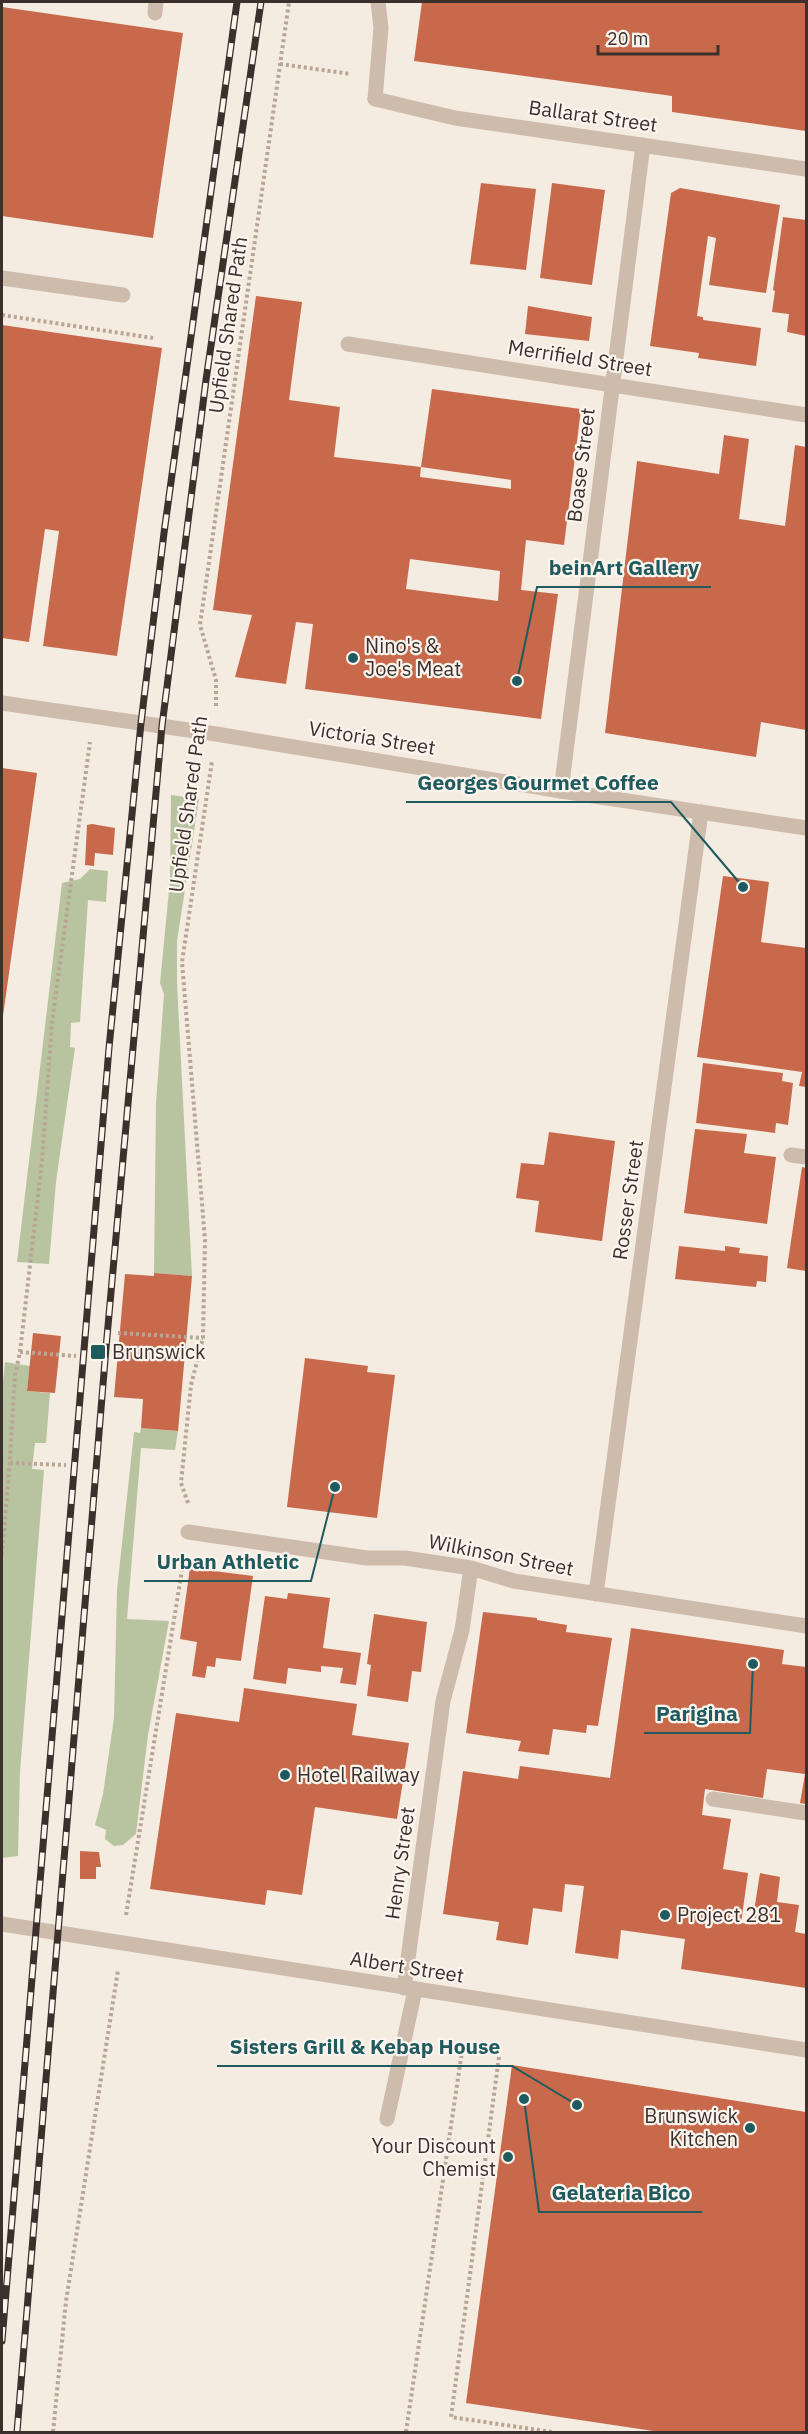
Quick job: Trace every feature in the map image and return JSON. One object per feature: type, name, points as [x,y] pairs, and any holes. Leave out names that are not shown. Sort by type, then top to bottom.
[{"type":"street","name":"Ballarat Street","points":[[378,2],[381,28],[375,99],[455,118],[807,169]]},
{"type":"street","name":"Boase Street","points":[[561,791],[643,145]]},
{"type":"street","points":[[2,278],[123,295]]},
{"type":"street","name":"Merrifield Street","points":[[348,344],[807,415]]},
{"type":"street","name":"Victoria Street","points":[[2,703],[216,734],[561,791],[807,828]]},
{"type":"street","name":"Rosser Street","points":[[596,1594],[701,812]]},
{"type":"street","name":"Wilkinson Street","points":[[188,1532],[367,1558],[405,1558],[471,1568],[514,1581],[807,1626]]},
{"type":"street","name":"Henry Street","points":[[387,2119],[410,1989],[443,1701],[462,1630],[471,1568]]},
{"type":"street","points":[[713,1799],[807,1813]]},
{"type":"street","name":"Albert Street","points":[[2,1924],[807,2050]]},
{"type":"path","name":"Upfield Shared Path","points":[[189,1507],[182,1483],[191,1386],[203,1338],[205,1240],[182,962],[216,734],[216,680],[201,625],[290,2]]},
{"type":"path","points":[[2,315],[153,338]]},
{"type":"path","points":[[2,1555],[15,1375],[20,1352],[42,1161],[52,1022],[94,717]]},
{"type":"path","points":[[118,1333],[203,1338]]},
{"type":"path","points":[[20,1352],[76,1356]]},
{"type":"path","points":[[10,1463],[66,1465]]},
{"type":"path","points":[[406,2433],[462,2052]]},
{"type":"path","points":[[499,2058],[451,2417],[552,2433]]},
{"type":"green space","points":[[171,795],[199,799],[177,941],[177,983],[192,1276],[154,1273],[156,1103],[164,994],[160,983],[170,880]]},
{"type":"green space","points":[[90,869],[108,871],[106,902],[88,900],[80,1022],[71,1023],[70,1047],[75,1048],[56,1182],[49,1264],[17,1262],[62,883],[80,879]]},
{"type":"green space","points":[[5,1362],[30,1366],[27,1391],[50,1393],[46,1443],[35,1443],[32,1469],[44,1470],[20,1772],[18,1856],[2,1858],[2,1392]]},
{"type":"green space","points":[[141,1428],[178,1431],[175,1450],[141,1448],[127,1619],[169,1621],[148,1735],[136,1834],[123,1845],[114,1846],[105,1839],[106,1830],[95,1825],[103,1794],[114,1718],[117,1590],[134,1432],[140,1433]]},
{"type":"building","points":[[422,2],[806,2],[806,131],[672,112],[672,96],[414,61]]},
{"type":"building","points":[[2,7],[183,33],[153,238],[2,216]]},
{"type":"building","points":[[481,183],[536,189],[526,270],[470,264]]},
{"type":"building","points":[[552,183],[605,190],[592,285],[540,278]]},
{"type":"building","points":[[680,188],[780,205],[766,293],[709,285],[716,238],[708,236],[697,316],[703,317],[703,320],[761,328],[756,366],[698,358],[699,353],[650,346],[671,193]]},
{"type":"building","points":[[783,217],[806,220],[806,336],[787,332],[789,314],[772,312]]},
{"type":"building","points":[[256,296],[302,302],[289,400],[340,407],[334,457],[421,467],[432,389],[581,409],[564,545],[526,540],[521,590],[558,594],[541,719],[305,689],[313,624],[296,622],[286,684],[235,677],[252,615],[213,610]],"holes":[[[421,467],[511,480],[511,489],[420,477]],[[410,559],[500,571],[498,601],[406,589]]]},
{"type":"building","points":[[528,306],[592,317],[589,341],[525,334]]},
{"type":"building","points":[[2,325],[162,348],[117,656],[43,646],[59,531],[45,529],[29,642],[2,638]]},
{"type":"building","points":[[724,435],[749,439],[739,519],[785,526],[795,445],[806,447],[806,730],[761,722],[756,757],[605,733],[637,461],[719,474]]},
{"type":"building","points":[[2,768],[37,773],[3,1016],[2,1016]]},
{"type":"building","points":[[87,825],[115,828],[113,855],[95,853],[94,866],[85,865]]},
{"type":"building","points":[[723,876],[769,882],[761,942],[806,948],[806,1087],[799,1086],[802,1072],[697,1057]]},
{"type":"building","points":[[703,1063],[783,1073],[782,1081],[793,1083],[788,1125],[776,1123],[775,1133],[696,1123]]},
{"type":"building","points":[[695,1129],[747,1134],[744,1153],[776,1157],[767,1224],[684,1213]]},
{"type":"building","points":[[549,1132],[615,1141],[602,1241],[535,1232],[539,1201],[516,1198],[521,1163],[544,1165]]},
{"type":"building","points":[[802,1167],[806,1168],[806,1271],[787,1268]]},
{"type":"building","points":[[679,1246],[725,1251],[725,1246],[740,1248],[739,1253],[768,1256],[766,1282],[757,1281],[756,1287],[675,1279]]},
{"type":"building","points":[[154,1273],[192,1276],[178,1431],[141,1428],[143,1399],[114,1397],[125,1274],[154,1276]]},
{"type":"building","points":[[33,1333],[61,1336],[55,1393],[27,1391]]},
{"type":"building","points":[[305,1358],[368,1366],[367,1372],[395,1375],[377,1518],[287,1507]]},
{"type":"building","points":[[190,1568],[253,1576],[241,1661],[216,1658],[215,1667],[207,1666],[205,1678],[192,1676],[197,1642],[180,1639]]},
{"type":"building","points":[[288,1593],[330,1598],[323,1648],[361,1653],[356,1685],[340,1683],[343,1668],[321,1666],[321,1672],[288,1668],[286,1684],[253,1679],[265,1596],[287,1599]]},
{"type":"building","points":[[483,1612],[537,1618],[537,1620],[567,1625],[566,1632],[612,1638],[598,1726],[587,1725],[586,1733],[553,1729],[549,1755],[518,1751],[521,1741],[466,1733]]},
{"type":"building","points":[[374,1614],[427,1622],[421,1672],[412,1671],[408,1702],[367,1696],[371,1665],[367,1664]]},
{"type":"building","points":[[631,1628],[784,1650],[782,1664],[806,1667],[806,1804],[800,1803],[805,1774],[767,1769],[763,1798],[705,1789],[702,1815],[731,1819],[723,1869],[748,1873],[741,1923],[752,1924],[760,1873],[780,1877],[777,1902],[799,1905],[795,1932],[806,1934],[806,1988],[681,1969],[685,1939],[621,1930],[618,1959],[575,1953],[584,1886],[565,1884],[562,1912],[533,1908],[528,1945],[496,1940],[499,1922],[443,1914],[463,1771],[518,1779],[520,1766],[610,1778]]},
{"type":"building","name":"Hotel Railway","points":[[244,1688],[357,1704],[352,1735],[409,1743],[397,1819],[315,1807],[302,1895],[267,1890],[265,1905],[150,1889],[176,1713],[239,1722]]},
{"type":"building","points":[[80,1851],[99,1852],[101,1867],[96,1867],[96,1879],[80,1879]]},
{"type":"building","points":[[512,2065],[806,2112],[806,2432],[660,2432],[466,2403]]},
{"type":"railway","points":[[2,2341],[109,1048],[141,723],[164,533],[237,2]]},
{"type":"railway","points":[[17,2432],[106,1348],[162,726],[206,380],[261,2]]},
{"type":"place","name":"Nino's & Joe's Meat","points":[[353,658]]},
{"type":"place","name":"beinArt Gallery","points":[[517,681]]},
{"type":"place","name":"Georges Gourmet Coffee","points":[[743,887]]},
{"type":"place","name":"Brunswick","points":[[98,1352]]},
{"type":"place","name":"Urban Athletic","points":[[335,1487]]},
{"type":"place","name":"Parigina","points":[[753,1664]]},
{"type":"place","name":"Hotel Railway","points":[[285,1775]]},
{"type":"place","name":"Project 281","points":[[665,1915]]},
{"type":"place","name":"Gelateria Bico","points":[[524,2099]]},
{"type":"place","name":"Sisters Grill & Kebap House","points":[[577,2105]]},
{"type":"place","name":"Brunswick Kitchen","points":[[750,2128]]},
{"type":"place","name":"Your Discount Chemist","points":[[508,2157]]}]
